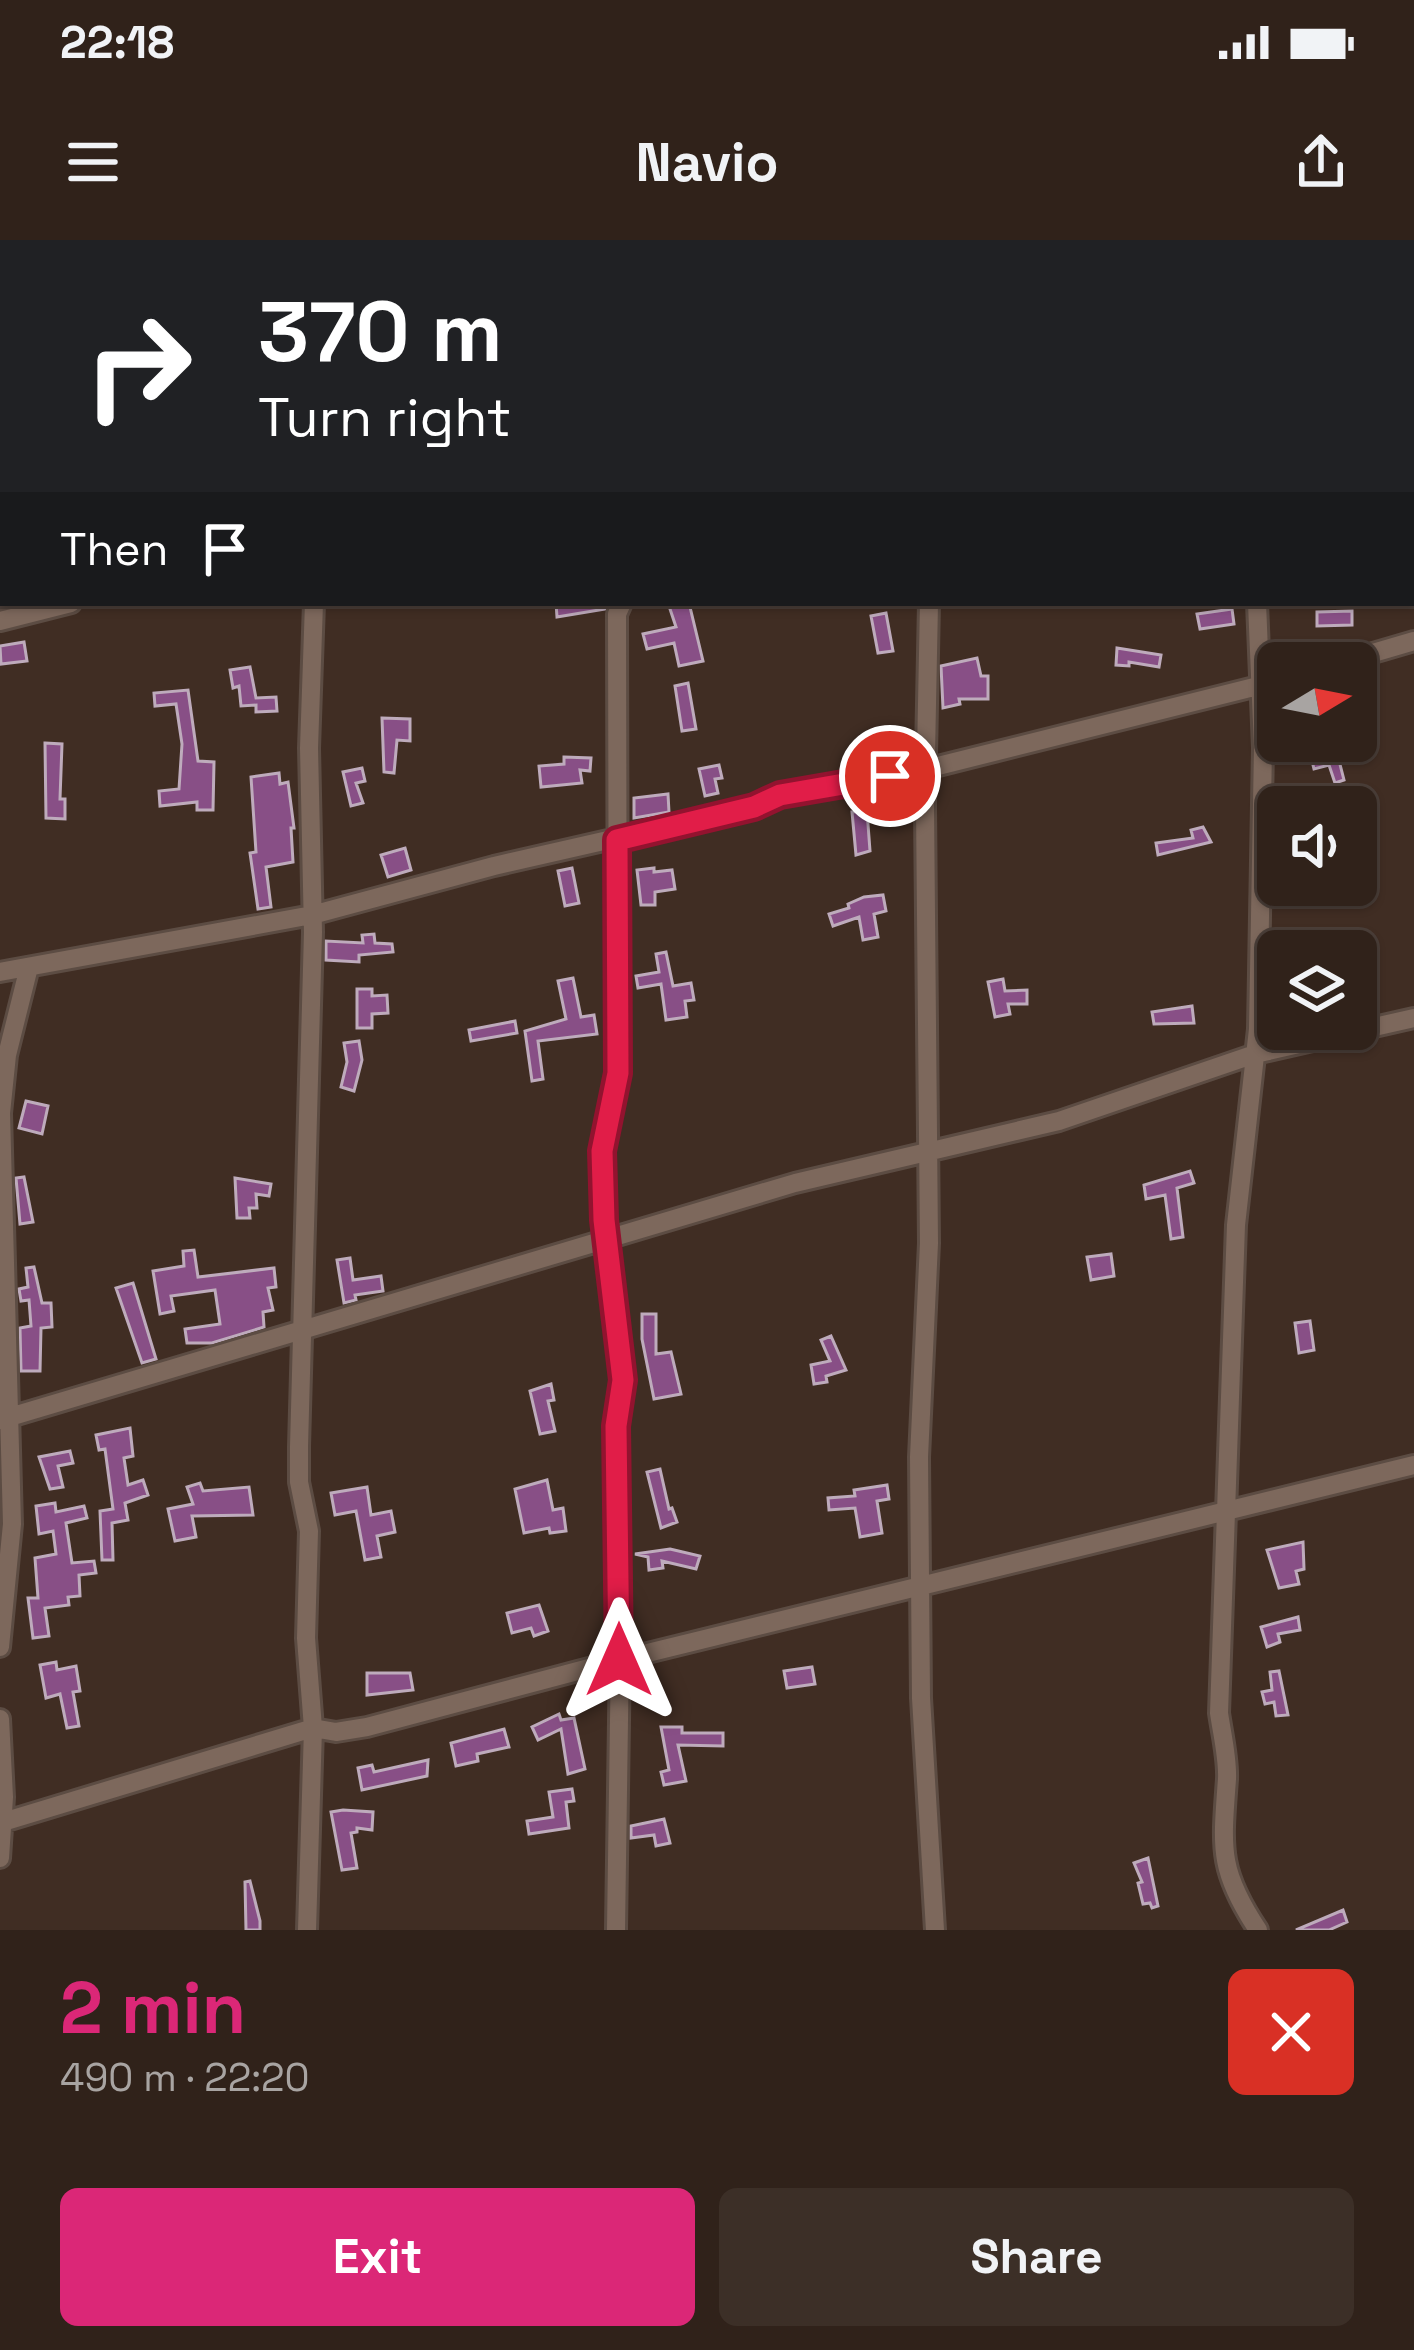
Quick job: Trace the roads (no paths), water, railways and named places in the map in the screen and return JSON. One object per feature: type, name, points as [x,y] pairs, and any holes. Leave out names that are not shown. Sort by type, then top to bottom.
[{"type":"street","points":[[307,1930],[313,1728],[306,1638],[309,1531],[299,1482],[314,606]]},
{"type":"street","points":[[616,1930],[616,1426],[623,1380],[602,1151],[618,1073],[621,606]]},
{"type":"street","points":[[929,606],[929,1151],[919,1456],[920,1697],[935,1930]]},
{"type":"street","points":[[1257,606],[1263,642]]},
{"type":"street","points":[[0,621],[36,607]]},
{"type":"street","points":[[1377,652],[1414,641]]},
{"type":"street","points":[[0,972],[312,915],[494,866],[754,807],[780,795],[926,769],[1257,687]]},
{"type":"street","points":[[1258,1930],[1233,1892],[1221,1840],[1227,1774],[1219,1713],[1237,1226],[1255,1054],[1264,762]]},
{"type":"street","points":[[0,1647],[12,1524],[4,1419],[1,1113],[7,1055],[29,967]]},
{"type":"street","points":[[4,1419],[795,1183],[1060,1121],[1255,1054],[1414,1018]]},
{"type":"street","points":[[1,1822],[313,1728],[336,1732],[367,1726],[1414,1465]]},
{"type":"street","points":[[0,1719],[0,1858]]}]
